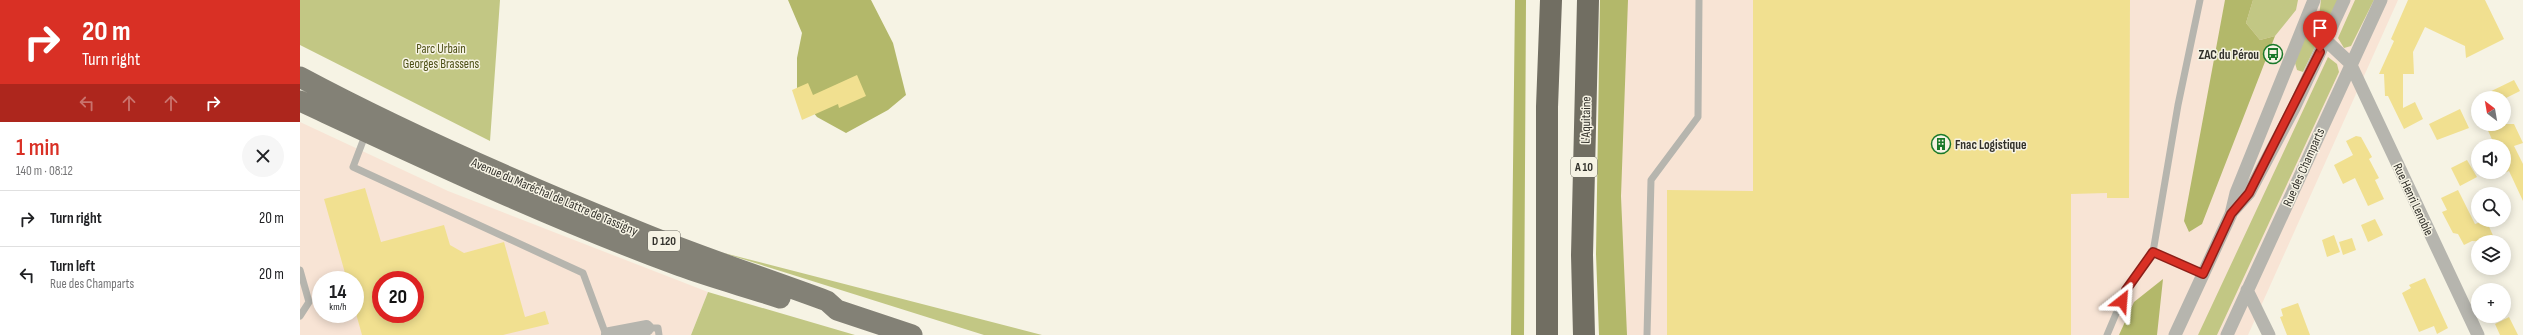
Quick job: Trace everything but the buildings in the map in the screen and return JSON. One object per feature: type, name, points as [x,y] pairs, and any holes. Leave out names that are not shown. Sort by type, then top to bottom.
[{"type":"highway","points":[[1547,335],[1547,115],[1551,0]]},
{"type":"highway","name":"L'Aquitaine","points":[[1584,335],[1582,255],[1588,0]]},
{"type":"main road","name":"Avenue du Maréchal de Lattre de Tassigny","points":[[300,77],[345,101],[491,169],[642,233],[826,301],[837,310],[912,335]]},
{"type":"main road","name":"Avenue du Maréchal de Lattre de Tassigny","points":[[300,101],[490,189],[681,266],[820,311],[837,310]]},
{"type":"street","points":[[2175,335],[2231,214],[2236,193],[2314,0]]},
{"type":"street","points":[[2231,214],[2249,193],[2344,0]]},
{"type":"street","name":"Rue des Champarts","points":[[2227,335],[2350,63],[2381,0]]},
{"type":"street","points":[[2309,15],[2316,32],[2350,63]]},
{"type":"street","name":"Rue Henri Lenoble","points":[[2350,63],[2478,335]]},
{"type":"street","points":[[2247,290],[2269,335]]},
{"type":"street","points":[[609,335],[653,331]]},
{"type":"lane","points":[[1647,335],[1651,180],[1698,118],[1699,0]]},
{"type":"lane","points":[[2107,335],[2126,290],[2153,252],[2178,105],[2200,0]]},
{"type":"lane","points":[[366,132],[353,167],[583,273],[609,335]]},
{"type":"lane","points":[[2153,252],[2203,274]]},
{"type":"lane","points":[[300,270],[309,302],[300,316]]},
{"type":"shaded area","name":"ZAC du Pérou","points":[[1617,0],[2398,0],[2248,335],[1624,335]]},
{"type":"shaded area","points":[[300,122],[448,191],[708,292],[691,335],[300,335]]},
{"type":"green space","name":"Parc Urbain Georges Brassens","points":[[300,0],[500,0],[490,141],[300,45]]},
{"type":"green space","points":[[788,0],[871,0],[893,43],[906,95],[888,110],[846,133],[817,117],[797,92],[797,58],[802,33]]},
{"type":"green space","points":[[1515,0],[1526,0],[1524,335],[1511,335]]},
{"type":"green space","points":[[1600,0],[1628,0],[1621,196],[1627,335],[1599,335],[1596,254]]},
{"type":"green space","points":[[2225,0],[2253,0],[2246,23],[2260,40],[2275,36],[2202,224],[2189,232],[2184,221]]},
{"type":"green space","points":[[2253,0],[2298,0],[2296,10],[2275,36],[2260,40],[2246,23]]},
{"type":"green space","points":[[2321,0],[2339,0],[2322,28],[2319,16]]},
{"type":"green space","points":[[2355,0],[2374,0],[2351,46],[2344,48],[2338,38]]},
{"type":"green space","points":[[2308,30],[2315,47],[2303,72],[2297,70],[2295,63]]},
{"type":"green space","points":[[2328,57],[2337,64],[2339,72],[2217,335],[2198,335]]},
{"type":"green space","points":[[720,252],[1042,335],[984,335]]},
{"type":"green space","points":[[2163,279],[2157,335],[2119,335],[2134,302]]},
{"type":"green space","points":[[708,292],[855,335],[691,335]]},
{"type":"place","name":"ZAC du Pérou","points":[[2273,54]]},
{"type":"place","name":"Fnac Logistique","points":[[1941,144]]},
{"type":"route","points":[[2122,301],[2126,290],[2153,252],[2203,274],[2231,214],[2249,193],[2294,108],[2320,52]]}]
